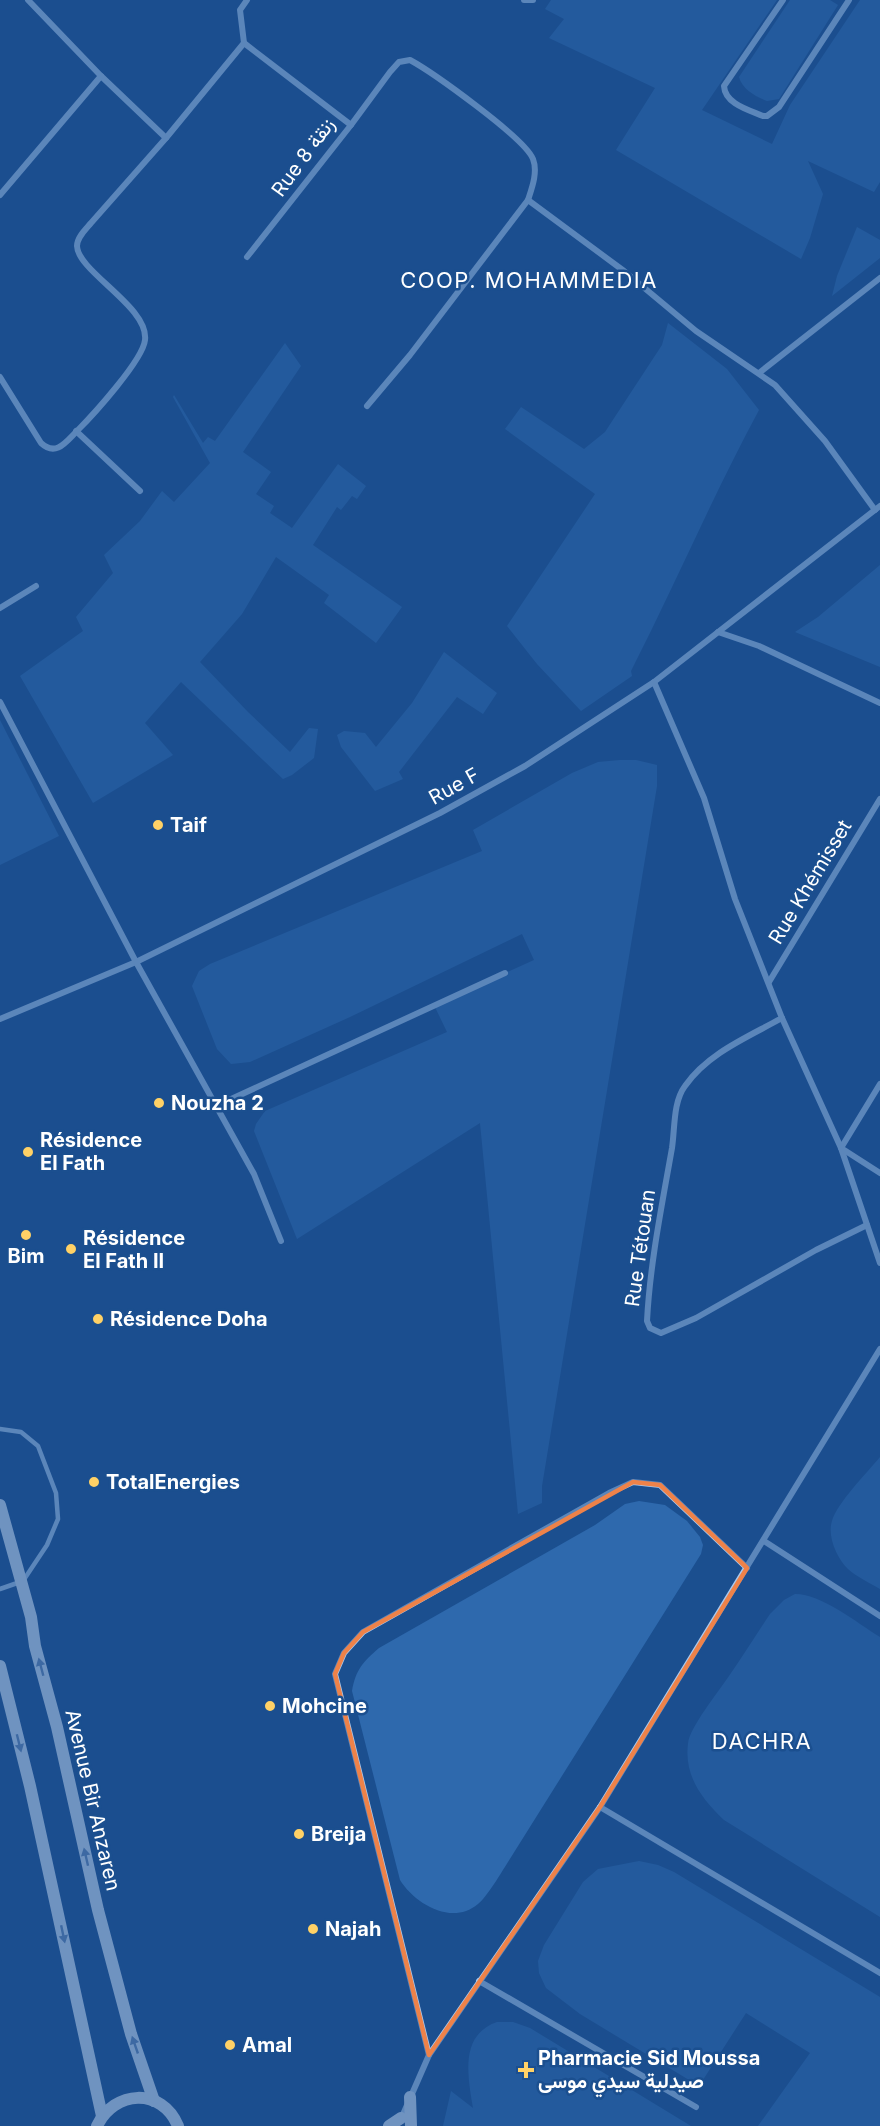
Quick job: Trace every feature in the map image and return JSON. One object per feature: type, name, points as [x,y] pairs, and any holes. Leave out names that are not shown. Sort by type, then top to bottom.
[{"type":"main road","name":"Avenue Bir Anzaren","points":[[0,1505],[32,1617],[35,1646],[57,1727],[98,1910],[131,2034],[154,2101]]},
{"type":"main road","points":[[0,1666],[33,1797],[99,2121]]},
{"type":"main road","points":[[99,2121],[112,2105],[125,2099],[140,2097],[166,2108],[177,2123],[188,2126]]},
{"type":"main road","points":[[388,2126],[403,2123],[410,2097]]},
{"type":"street","points":[[28,0],[165,138]]},
{"type":"street","points":[[0,377],[37,438],[48,449],[55,450],[76,431],[140,356],[146,338],[144,328],[133,310],[82,259],[77,246],[86,228],[244,43],[240,10],[247,0]]},
{"type":"street","points":[[524,0],[533,0]]},
{"type":"street","points":[[783,0],[724,86],[725,94],[731,101],[763,116],[767,116],[779,107],[845,1]]},
{"type":"street","name":"Rue 8 زنقة","points":[[244,43],[351,125],[248,257]]},
{"type":"street","points":[[351,125],[399,62],[410,60],[429,71],[497,122],[525,147],[532,156],[534,165],[533,184],[528,200],[417,346],[367,406]]},
{"type":"street","points":[[0,195],[101,76]]},
{"type":"street","points":[[528,200],[624,271],[696,331],[775,385],[825,441],[878,508]]},
{"type":"street","points":[[759,373],[880,278]]},
{"type":"street","points":[[76,431],[140,491]]},
{"type":"street","name":"Rue F","points":[[0,1019],[136,962],[440,813],[525,766],[654,682],[878,508]]},
{"type":"street","points":[[0,608],[36,586]]},
{"type":"street","points":[[718,632],[759,646],[880,703]]},
{"type":"street","points":[[654,682],[704,798],[735,899],[782,1018],[841,1148],[880,1263]]},
{"type":"street","points":[[0,702],[136,962],[254,1174],[280,1241]]},
{"type":"street","name":"Rue Khémisset","points":[[769,982],[880,799]]},
{"type":"street","points":[[216,1107],[505,973]]},
{"type":"street","name":"Rue Tétouan","points":[[782,1018],[706,1061],[683,1088],[677,1105],[675,1130],[653,1261],[647,1320],[650,1328],[661,1333],[696,1318],[816,1250],[867,1225]]},
{"type":"street","points":[[841,1148],[880,1084]]},
{"type":"street","points":[[841,1148],[880,1173]]},
{"type":"street","points":[[410,2097],[429,2055],[600,1807],[880,1348]]},
{"type":"street","points":[[429,2055],[335,1674],[345,1653],[363,1632],[609,1493],[633,1482],[660,1485],[747,1568]]},
{"type":"street","points":[[764,1541],[880,1616]]},
{"type":"street","points":[[600,1807],[880,1972]]},
{"type":"street","points":[[479,1982],[696,2107]]},
{"type":"lane","points":[[0,1430],[21,1432],[38,1446],[56,1493],[58,1519],[47,1545],[23,1581],[0,1589]]},
{"type":"highlighted area","points":[[633,1482],[660,1485],[747,1568],[600,1807],[429,2055],[335,1674],[344,1653],[363,1632]]},
{"type":"shaded area","points":[[551,0],[777,0],[702,110],[772,144],[790,105],[860,0],[880,0],[880,182],[874,192],[808,161],[823,194],[801,259],[616,150],[655,88],[549,38],[564,19],[545,9]]},
{"type":"shaded area","points":[[790,0],[830,0],[838,5],[779,99],[767,101],[746,89],[739,77]]},
{"type":"shaded area","points":[[857,227],[880,240],[880,258],[832,296],[837,276]]},
{"type":"shaded area","points":[[668,323],[727,369],[759,410],[631,671],[632,676],[581,711],[537,664],[507,626],[595,494],[505,429],[521,407],[584,449],[605,432],[662,345]]},
{"type":"shaded area","points":[[285,343],[301,366],[243,452],[271,472],[256,494],[274,506],[270,513],[292,528],[338,464],[366,486],[357,499],[352,496],[341,510],[337,507],[313,545],[402,607],[376,643],[324,603],[329,595],[276,557],[242,614],[200,662],[290,752],[309,728],[318,729],[314,758],[283,779],[181,682],[145,723],[173,755],[93,803],[20,676],[83,631],[76,617],[113,573],[104,555],[140,521],[162,491],[174,502],[210,463],[173,397],[174,395],[203,443],[208,437],[215,441]]},
{"type":"shaded area","points":[[880,565],[880,667],[795,632],[818,617]]},
{"type":"shaded area","points":[[444,652],[497,693],[483,714],[457,697],[399,772],[403,779],[375,791],[341,747],[337,735],[344,731],[365,733],[376,747],[412,703]]},
{"type":"shaded area","points":[[0,720],[59,836],[0,865]]},
{"type":"shaded area","points":[[636,760],[657,765],[657,786],[542,1486],[542,1503],[518,1514],[480,1123],[297,1239],[254,1131],[265,1111],[447,1032],[434,1005],[534,960],[522,934],[350,1017],[250,1062],[231,1064],[217,1049],[192,986],[199,971],[210,964],[482,851],[473,830],[572,773],[598,762]]},
{"type":"shaded area","points":[[880,1457],[880,1589],[855,1575],[844,1565],[834,1547],[831,1527],[840,1506]]},
{"type":"shaded area","points":[[639,1501],[665,1505],[687,1521],[700,1537],[703,1545],[701,1554],[485,1896],[478,1904],[457,1913],[435,1909],[424,1904],[400,1880],[352,1691],[358,1671],[379,1648],[595,1525],[625,1504]]},
{"type":"shaded area","points":[[795,1594],[805,1595],[828,1604],[880,1637],[880,1917],[724,1820],[696,1786],[689,1766],[688,1744],[699,1719],[770,1614],[784,1600]]},
{"type":"shaded area","points":[[639,1861],[658,1865],[674,1872],[880,1997],[880,2126],[758,2126],[810,2053],[746,2013],[699,2086],[580,2014],[546,1988],[539,1973],[538,1961],[544,1945],[583,1882],[598,1869]]},
{"type":"shaded area","points":[[497,2022],[513,2022],[530,2028],[691,2126],[443,2126],[451,2091],[473,2108],[468,2071],[471,2047],[485,2028]]},
{"type":"place","name":"Taif","points":[[158,825]]},
{"type":"place","name":"Nouzha 2","points":[[159,1103]]},
{"type":"place","name":"Résidence El Fath","points":[[28,1152]]},
{"type":"place","name":"Bim","points":[[26,1235]]},
{"type":"place","name":"Résidence El Fath II","points":[[71,1249]]},
{"type":"place","name":"Résidence Doha","points":[[98,1319]]},
{"type":"place","name":"TotalEnergies","points":[[94,1482]]},
{"type":"place","name":"Mohcine","points":[[270,1706]]},
{"type":"place","name":"Breija","points":[[299,1834]]},
{"type":"place","name":"Najah","points":[[313,1929]]},
{"type":"place","name":"Amal","points":[[230,2045]]},
{"type":"place","name":"Pharmacie Sid Moussa صيدلية سيدي موسى","points":[[526,2070]]},
{"type":"district","name":"COOP. MOHAMMEDIA","points":[[529,280]]},
{"type":"district","name":"DACHRA","points":[[762,1741]]}]
